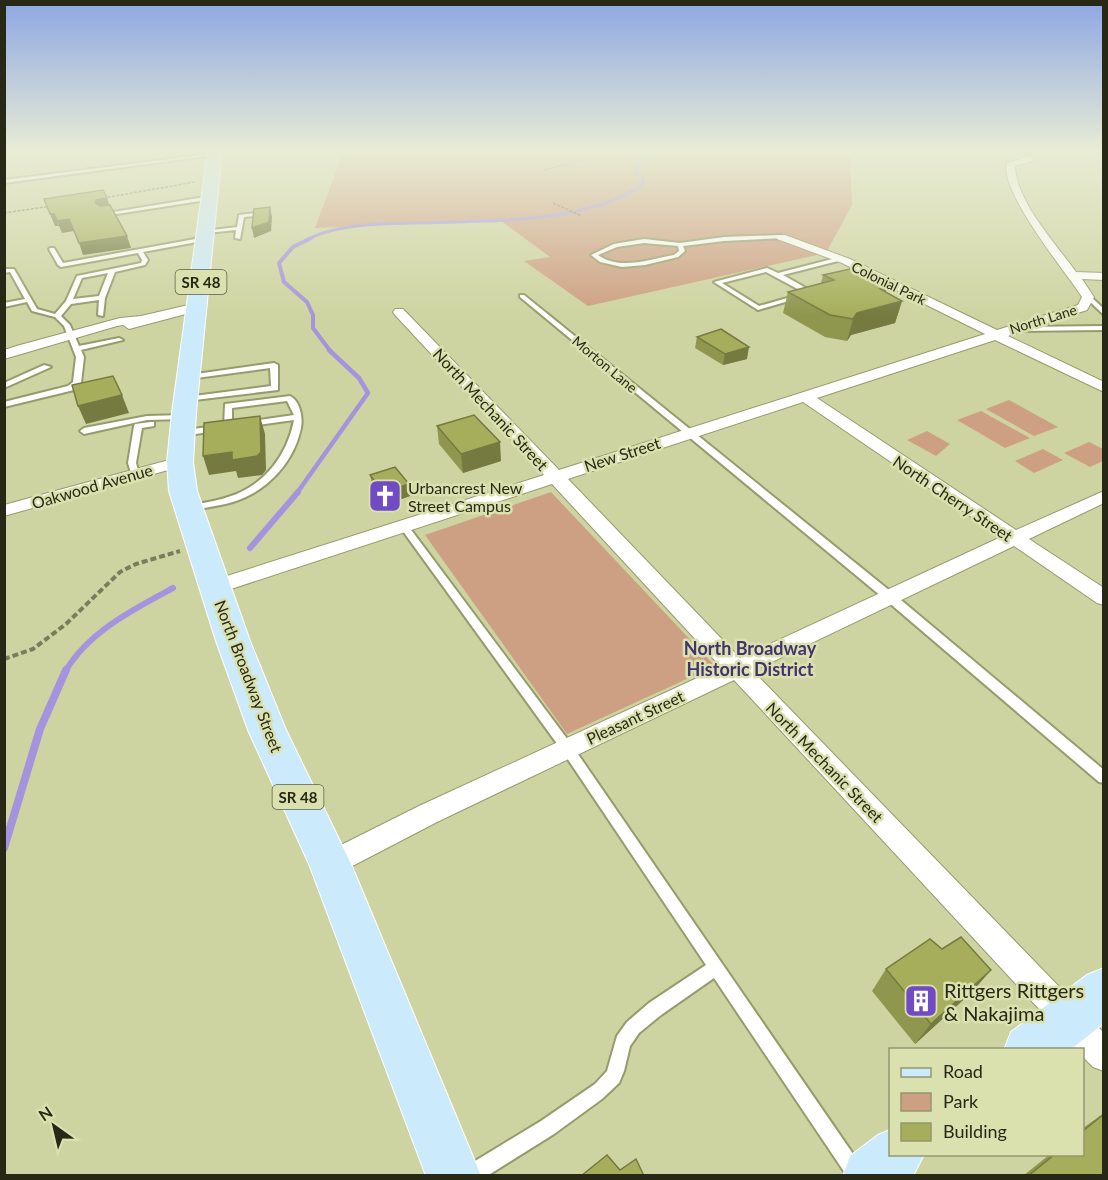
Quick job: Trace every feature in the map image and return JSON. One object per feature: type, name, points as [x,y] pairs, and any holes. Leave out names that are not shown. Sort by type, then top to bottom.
[{"type":"main road","name":"North Broadway Street","points":[[210,205],[181,418],[180,477],[215,587],[267,730],[330,864],[454,1176]]},
{"type":"main road","points":[[1032,1048],[1086,1005]]},
{"type":"main road","points":[[870,1176],[896,1156]]},
{"type":"street","name":"North Lane","points":[[995,334],[1083,307],[1088,297],[1025,205]]},
{"type":"street","name":"Colonial Park","points":[[781,237],[840,259],[1104,388]]},
{"type":"street","points":[[1073,275],[1104,277]]},
{"type":"street","points":[[4,355],[36,343],[88,331],[98,332],[135,324],[141,320],[198,307]]},
{"type":"street","name":"North Mechanic Street","points":[[399,312],[736,669],[1086,1005],[1104,1056]]},
{"type":"street","name":"New Street","points":[[215,587],[995,334]]},
{"type":"street","name":"North Cherry Street","points":[[804,396],[1104,598]]},
{"type":"street","name":"Oakwood Avenue","points":[[4,511],[135,474],[181,418]]},
{"type":"street","name":"Pleasant Street","points":[[330,864],[428,814],[1104,496]]},
{"type":"lane","points":[[104,214],[164,205]]},
{"type":"lane","points":[[238,238],[242,216],[269,214]]},
{"type":"lane","points":[[52,249],[61,265],[140,252],[240,228]]},
{"type":"lane","points":[[680,245],[682,251],[676,256],[624,265],[608,263],[594,255],[616,245],[644,241],[680,245],[724,239],[781,237]]},
{"type":"lane","points":[[57,316],[69,302],[80,277],[143,264],[145,260],[140,252]]},
{"type":"lane","points":[[777,275],[812,293],[758,308],[717,282],[767,270],[777,275],[840,259]]},
{"type":"lane","points":[[4,271],[12,270],[34,310],[57,316],[67,325],[80,357],[77,383],[71,388],[4,405]]},
{"type":"lane","points":[[100,315],[102,298],[112,270]]},
{"type":"lane","name":"Morton Lane","points":[[522,296],[891,598],[1104,778]]},
{"type":"lane","points":[[1088,297],[1104,313]]},
{"type":"lane","points":[[69,302],[102,298]]},
{"type":"lane","points":[[4,305],[29,300]]},
{"type":"lane","points":[[1014,329],[1104,328]]},
{"type":"lane","points":[[76,349],[118,340]]},
{"type":"lane","points":[[135,474],[132,463],[138,426],[181,418],[262,390],[276,388],[274,365],[181,418]]},
{"type":"lane","points":[[4,386],[47,367]]},
{"type":"lane","points":[[262,390],[263,402]]},
{"type":"lane","points":[[188,508],[239,497],[278,470],[295,438],[299,417],[290,398],[228,406],[228,426]]},
{"type":"lane","points":[[84,431],[147,418],[181,418],[228,426],[299,417]]},
{"type":"lane","points":[[403,525],[567,748],[858,1176]]},
{"type":"lane","points":[[469,1176],[552,1125],[600,1091],[611,1080],[616,1070],[621,1044],[627,1033],[716,967]]},
{"type":"path","points":[[4,213],[53,205]]},
{"type":"path","points":[[558,205],[582,216]]},
{"type":"path","points":[[4,659],[33,649],[66,624],[120,572],[136,564],[201,544]]},
{"type":"green space","points":[[324,205],[852,205],[826,253],[588,306],[524,261],[550,257],[500,220],[315,228]]},
{"type":"green space","points":[[1009,400],[1058,427],[1034,436],[986,409]]},
{"type":"green space","points":[[981,411],[1030,438],[1005,448],[957,420]]},
{"type":"green space","points":[[927,431],[950,444],[936,456],[907,440]]},
{"type":"green space","points":[[1089,442],[1103,449],[1103,461],[1090,467],[1064,453]]},
{"type":"green space","points":[[1043,449],[1063,460],[1034,473],[1015,461]]},
{"type":"green space","points":[[551,492],[715,666],[567,734],[425,535]]},
{"type":"building","points":[[46,205],[110,205],[127,236],[79,243],[69,219],[57,221],[54,214],[50,214]]},
{"type":"building","points":[[270,207],[269,222],[252,228],[254,209]]},
{"type":"building","points":[[850,269],[887,288],[880,289],[902,301],[857,313],[853,319],[830,315],[788,292],[834,280],[823,275]]},
{"type":"building","points":[[721,329],[749,347],[725,354],[697,337]]},
{"type":"building","points":[[113,376],[122,395],[78,406],[72,385]]},
{"type":"building","points":[[474,415],[500,442],[461,454],[437,426]]},
{"type":"building","points":[[260,416],[261,452],[257,456],[232,460],[232,452],[203,456],[204,423]]},
{"type":"building","points":[[395,467],[409,484],[383,492],[370,475]]},
{"type":"building","points":[[961,937],[991,970],[931,1024],[886,969],[930,939],[942,949]]},
{"type":"building","points":[[1104,1114],[1104,1176],[1028,1176],[1053,1156],[1084,1156],[1084,1130]]},
{"type":"building","points":[[607,1155],[620,1170],[636,1159],[644,1176],[581,1176]]},
{"type":"waterway","points":[[308,239],[332,230],[358,226],[499,221],[562,214],[599,205]]},
{"type":"waterway","points":[[311,238],[293,247],[279,263],[284,282],[307,302],[313,315],[313,328],[331,352]]},
{"type":"waterway","points":[[297,493],[368,393],[359,378],[331,352]]},
{"type":"waterway","points":[[250,548],[298,492]]},
{"type":"waterway","points":[[65,672],[86,645],[99,633],[128,613],[173,588]]},
{"type":"waterway","points":[[4,848],[40,729],[65,672]]},
{"type":"place","name":"Urbancrest New Street Campus","points":[[385,496]]},
{"type":"place","name":"Rittgers Rittgers & Nakajima","points":[[921,1001]]},
{"type":"district","name":"North Broadway Historic District","points":[[750,658]]}]
